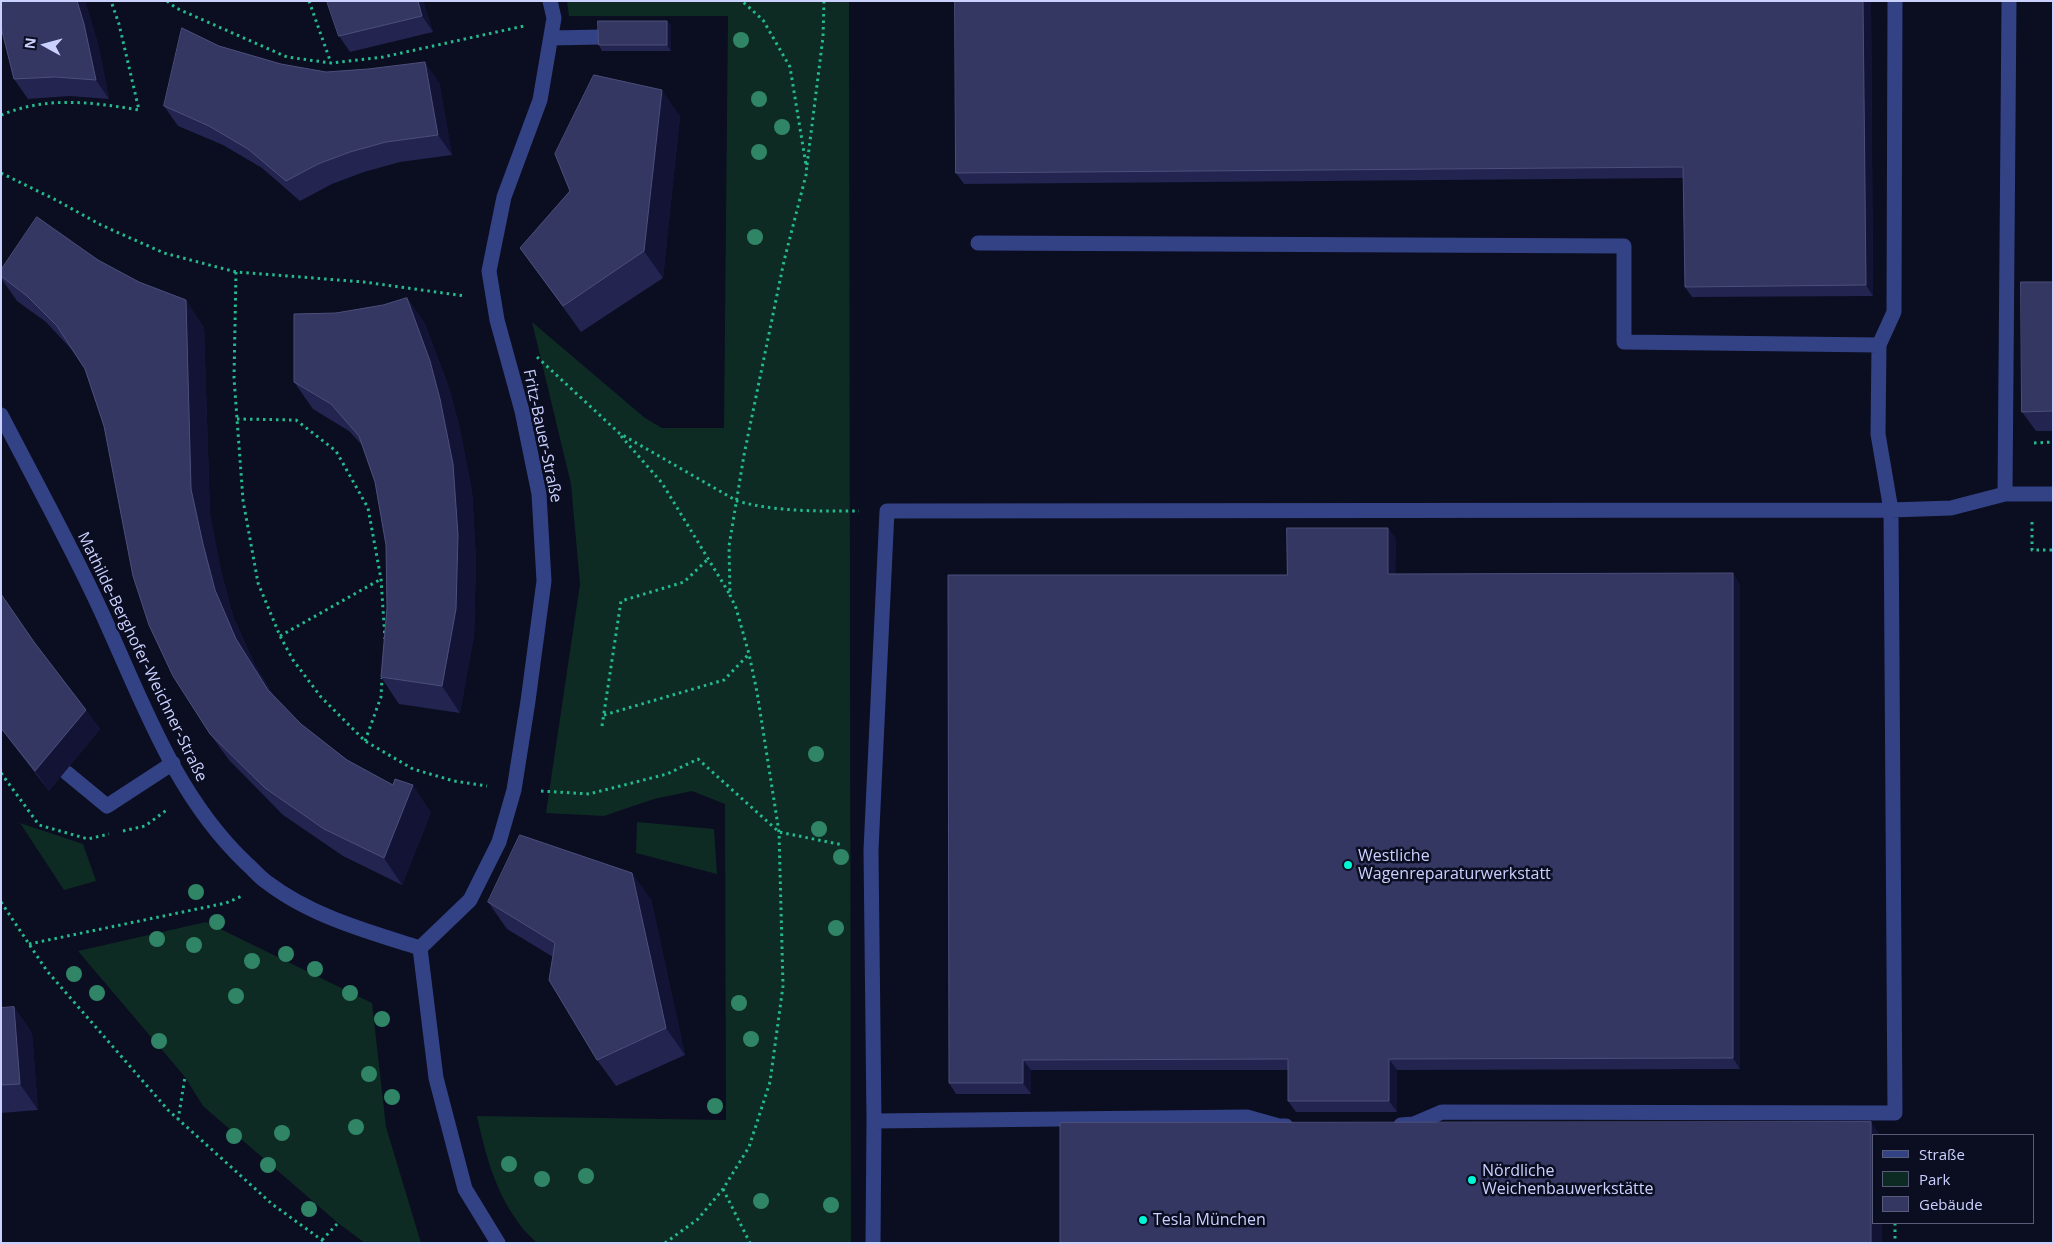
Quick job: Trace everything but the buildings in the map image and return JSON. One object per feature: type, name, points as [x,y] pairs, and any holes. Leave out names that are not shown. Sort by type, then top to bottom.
[{"type":"street","name":"Fritz-Bauer-Straße","points":[[420,948],[470,900],[499,842],[514,790],[528,701],[544,581],[539,494],[522,412],[497,320],[489,272],[504,197],[540,100],[554,18],[550,1]]},
{"type":"street","points":[[1385,1125],[1414,1124],[1442,1112],[1895,1113],[1891,510],[1878,434],[1879,345],[1894,312],[1895,1]]},
{"type":"street","points":[[2005,494],[2009,1]]},
{"type":"street","points":[[551,38],[602,37]]},
{"type":"street","points":[[978,243],[1624,246],[1624,342],[1879,345]]},
{"type":"street","name":"Mathilde-Berghofer-Weichner-Straße","points":[[1,414],[82,572],[142,705],[188,794],[231,849],[268,884],[305,906],[358,929],[420,948]]},
{"type":"street","points":[[873,1243],[874,1121],[871,850],[887,511],[1891,510],[1951,508],[2005,494],[2053,494]]},
{"type":"street","points":[[67,773],[107,806],[173,763]]},
{"type":"street","points":[[420,948],[438,1088],[465,1189],[498,1243]]},
{"type":"street","points":[[874,1121],[1247,1117],[1279,1126],[1298,1126]]},
{"type":"path","points":[[1,115],[20,108],[62,101],[101,104],[139,110],[119,24],[111,1]]},
{"type":"path","points":[[167,1],[176,8],[287,57],[331,63],[383,57],[554,18]]},
{"type":"path","points":[[309,1],[331,63]]},
{"type":"path","points":[[742,1],[763,20],[790,67],[807,171]]},
{"type":"path","points":[[730,595],[730,546],[737,501],[784,261],[807,171],[823,37],[824,1]]},
{"type":"path","points":[[1,173],[101,225],[164,253],[236,272],[364,282],[494,300]]},
{"type":"path","points":[[236,272],[234,378],[243,500],[258,583],[280,636],[293,660],[321,698],[365,741],[413,769],[454,781],[514,790],[589,794],[667,774],[698,759],[779,832],[871,850]]},
{"type":"path","points":[[533,353],[619,433],[662,483],[730,595],[736,608],[749,654],[757,692],[779,832],[783,986],[770,1082],[749,1147],[723,1189],[698,1219],[665,1243]]},
{"type":"path","points":[[237,419],[296,420],[336,451],[368,508],[381,579],[385,646]]},
{"type":"path","points":[[619,433],[737,501],[757,507],[806,511],[887,511]]},
{"type":"path","points":[[2053,442],[2034,442],[2032,494],[2032,550],[2053,550]]},
{"type":"path","points":[[602,726],[620,601],[684,582],[709,558]]},
{"type":"path","points":[[280,636],[381,579]]},
{"type":"path","points":[[603,715],[724,680],[749,654]]},
{"type":"path","points":[[365,741],[381,697],[383,672]]},
{"type":"path","points":[[28,944],[226,903],[268,884]]},
{"type":"path","points":[[1,902],[47,972],[168,1110],[272,1204],[326,1243]]},
{"type":"path","points":[[178,1120],[185,1077]]},
{"type":"path","points":[[723,1189],[750,1243]]},
{"type":"path","points":[[322,1240],[338,1223]]},
{"type":"path","points":[[1895,1224],[1895,1243]]},
{"type":"green space","points":[[567,1],[849,1],[851,1243],[537,1243],[520,1225],[503,1198],[487,1158],[480,1130],[477,1116],[726,1120],[725,804],[692,791],[654,799],[604,816],[546,813],[580,584],[571,484],[532,322],[645,418],[662,428],[724,428],[728,16],[569,16]]},
{"type":"green space","points":[[637,822],[714,829],[717,874],[636,853]]},
{"type":"green space","points":[[20,823],[83,844],[96,881],[64,890]]},
{"type":"green space","points":[[206,922],[372,1003],[386,1127],[421,1243],[365,1243],[338,1223],[203,1106],[185,1077],[78,951]]},
{"type":"place","name":"Westliche Wagenreparaturwerkstatt","points":[[1348,865]]},
{"type":"place","name":"Nördliche Weichenbauwerkstätte","points":[[1472,1180]]},
{"type":"place","name":"Tesla München","points":[[1143,1220]]}]
